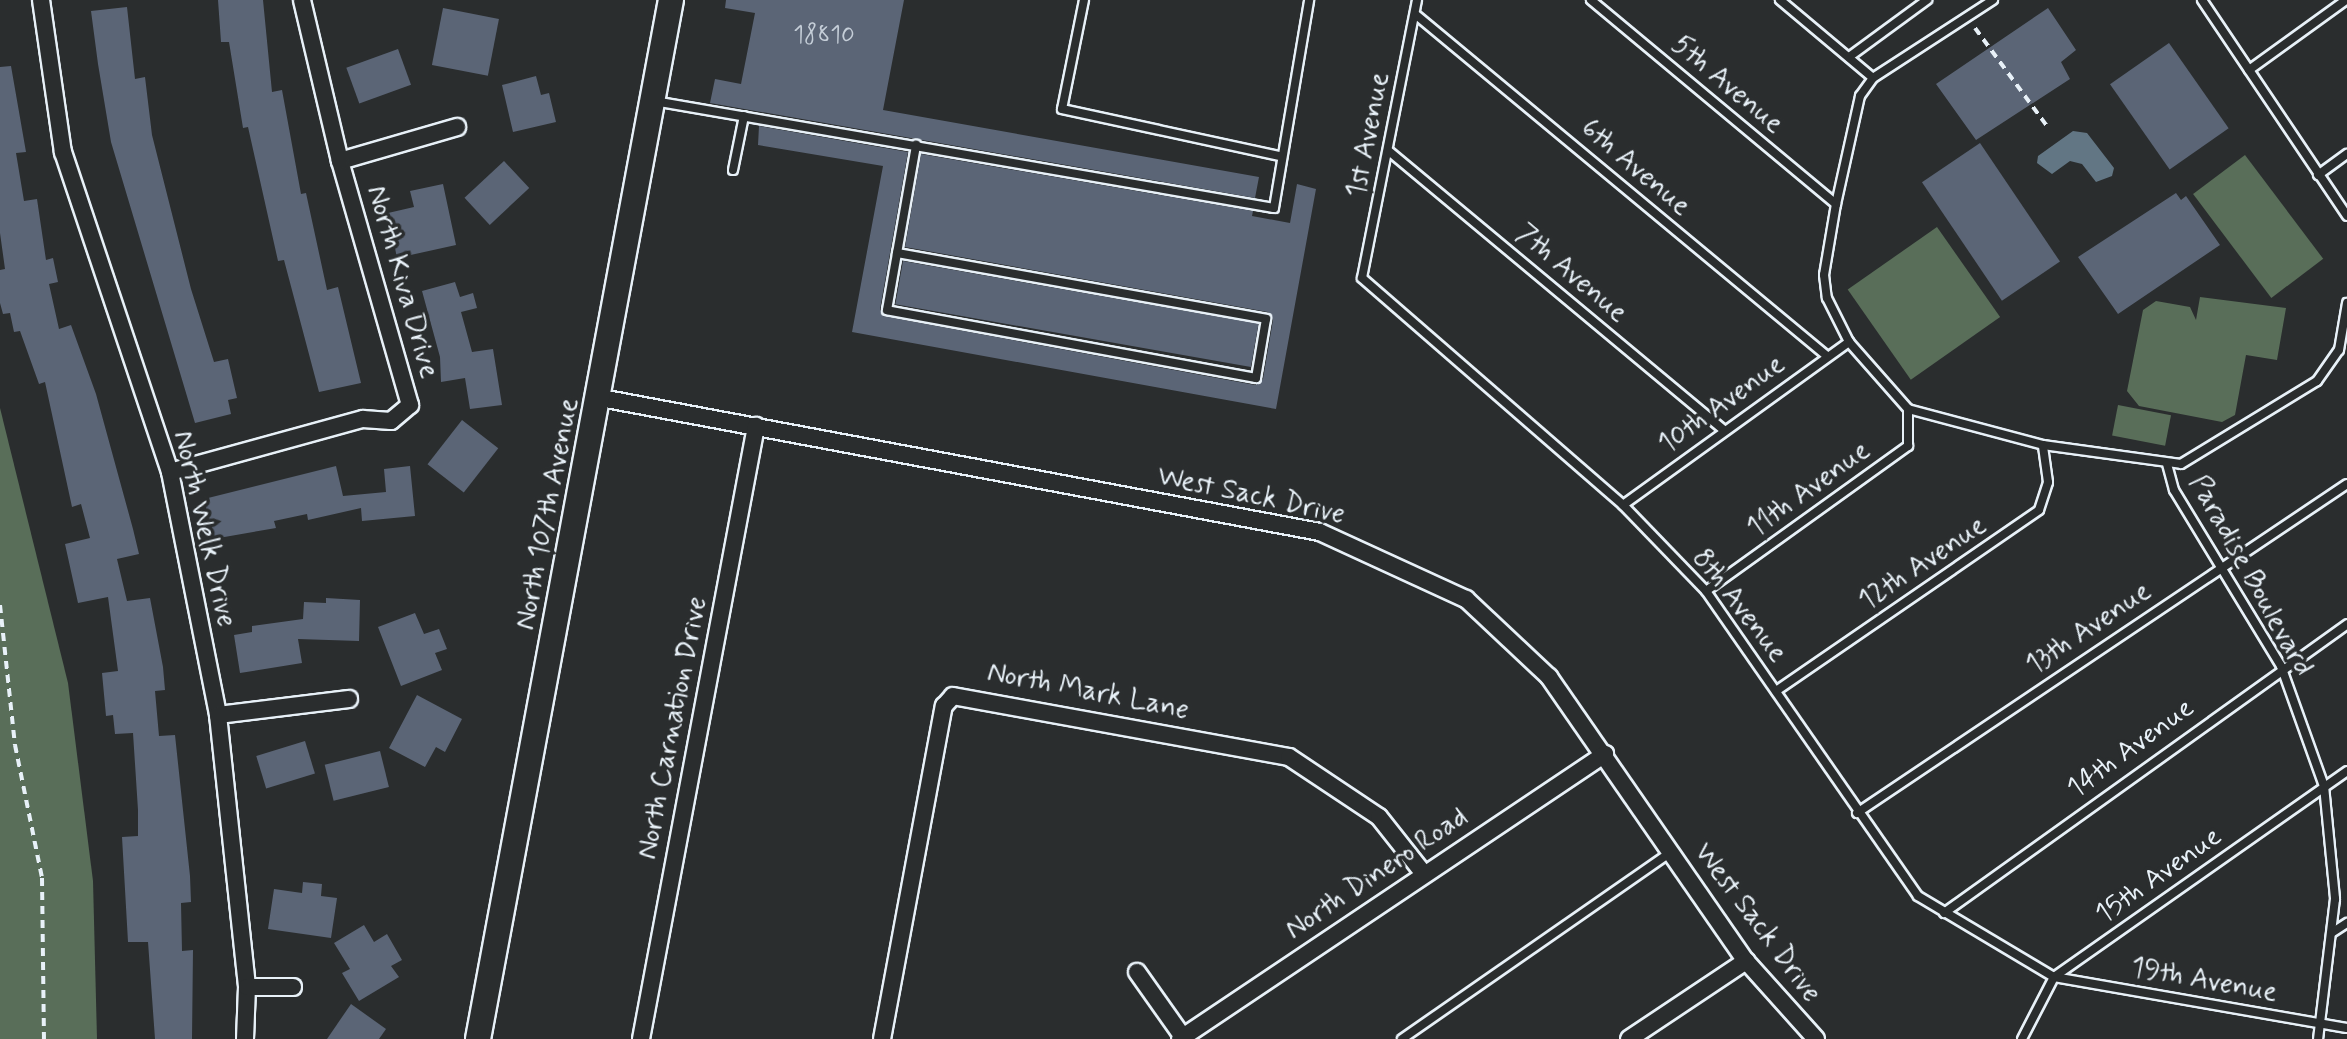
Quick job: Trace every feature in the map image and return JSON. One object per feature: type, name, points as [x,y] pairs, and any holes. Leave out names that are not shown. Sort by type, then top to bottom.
[{"type":"main road","name":"North 107th Avenue","points":[[478,1039],[601,398],[671,0]]},
{"type":"street","name":"North Welk Drive","points":[[41,0],[63,152],[170,472],[218,715],[247,987],[245,1039]]},
{"type":"street","name":"North Kiva Drive","points":[[170,472],[363,419],[391,421],[410,405],[340,161],[302,0]]},
{"type":"street","name":"North Kiva Drive","points":[[340,161],[457,127]]},
{"type":"street","name":"West Sack Drive","points":[[601,398],[1320,532],[1401,565],[1466,599],[1549,677],[1746,961],[1816,1039]]},
{"type":"street","name":"North Carnation Drive","points":[[641,1039],[756,426]]},
{"type":"street","name":"North Mark Lane","points":[[882,1039],[944,706],[953,696],[1289,757],[1379,817],[1424,874]]},
{"type":"street","points":[[218,715],[349,699]]},
{"type":"street","name":"North Dinero Road","points":[[1182,1038],[1605,754]]},
{"type":"street","points":[[1629,1039],[1746,961]]},
{"type":"street","points":[[1137,972],[1182,1038]]},
{"type":"street","points":[[247,987],[293,987]]},
{"type":"lane","points":[[1084,0],[1062,109],[1280,156]]},
{"type":"lane","points":[[653,101],[1274,208],[1280,156],[1309,0]]},
{"type":"lane","name":"1st Avenue","points":[[1362,278],[1390,152],[1417,0]]},
{"type":"lane","name":"5th Avenue","points":[[1591,0],[1836,204]]},
{"type":"lane","points":[[1780,0],[1873,78]]},
{"type":"lane","points":[[1849,57],[1927,0]]},
{"type":"lane","points":[[1993,0],[1873,78],[1860,96],[1836,204],[1824,285],[1849,342],[1908,409],[2043,445],[2167,464],[2192,460],[2317,381],[2339,350],[2347,303]]},
{"type":"lane","points":[[2202,0],[2347,216]]},
{"type":"lane","points":[[2249,70],[2346,0]]},
{"type":"lane","name":"6th Avenue","points":[[1415,14],[1827,356]]},
{"type":"lane","points":[[733,170],[744,116]]},
{"type":"lane","points":[[897,253],[1266,319],[1256,378],[887,310],[897,253],[916,145]]},
{"type":"lane","name":"7th Avenue","points":[[1390,152],[1724,430]]},
{"type":"lane","points":[[2318,175],[2347,154]]},
{"type":"lane","name":"8th Avenue","points":[[1362,278],[1623,505],[1706,591],[1857,813],[1918,896],[2054,977]]},
{"type":"lane","name":"10th Avenue","points":[[1623,505],[1849,342]]},
{"type":"lane","name":"11th Avenue","points":[[1706,591],[1908,446],[1908,409]]},
{"type":"lane","name":"12th Avenue","points":[[1776,691],[2039,510],[2048,482],[2043,445]]},
{"type":"lane","name":"Paradise Boulevard","points":[[2167,464],[2174,490],[2224,565],[2281,666],[2324,786],[2335,899],[2323,1025],[2318,1039]]},
{"type":"lane","name":"13th Avenue","points":[[1857,813],[2347,484]]},
{"type":"lane","name":"14th Avenue","points":[[1944,913],[2281,666],[2347,624]]},
{"type":"lane","name":"15th Avenue","points":[[2022,1039],[2054,977],[2347,771]]},
{"type":"lane","points":[[1402,1039],[1671,852]]},
{"type":"lane","points":[[2333,932],[2347,923]]},
{"type":"lane","name":"19th Avenue","points":[[2054,977],[2347,1028]]},
{"type":"path","points":[[1967,16],[2047,126]]},
{"type":"path","points":[[0,605],[15,745],[42,878],[44,1039]]},
{"type":"green space","points":[[2245,155],[2323,259],[2271,298],[2193,194]]},
{"type":"green space","points":[[1937,227],[2000,317],[1911,380],[1848,290]]},
{"type":"green space","points":[[2200,297],[2286,308],[2277,360],[2246,355],[2235,415],[2222,422],[2139,406],[2127,391],[2143,310],[2156,301],[2190,307],[2196,320]]},
{"type":"green space","points":[[2118,405],[2171,415],[2165,446],[2112,435]]},
{"type":"green space","points":[[0,408],[68,683],[93,881],[97,1039],[0,1039]]},
{"type":"water","points":[[2073,131],[2087,133],[2114,168],[2112,176],[2096,182],[2082,164],[2070,161],[2052,174],[2037,163],[2038,156]]},
{"type":"building","points":[[218,0],[263,0],[272,92],[282,90],[301,194],[306,193],[327,290],[338,287],[361,383],[319,392],[284,260],[278,261],[248,127],[243,128],[229,42],[221,42]]},
{"type":"building","points":[[726,0],[904,0],[883,110],[1259,177],[1255,198],[710,103],[715,79],[741,84],[755,13],[725,8]]},
{"type":"building","points":[[127,7],[135,79],[145,77],[152,135],[191,289],[214,362],[228,359],[237,398],[228,400],[231,414],[195,423],[111,142],[98,64],[91,11]]},
{"type":"building","points":[[443,8],[499,19],[488,76],[432,65]]},
{"type":"building","points":[[2048,8],[2076,50],[2061,62],[2070,79],[1976,140],[1936,84]]},
{"type":"building","points":[[2169,43],[2229,128],[2170,169],[2110,84]]},
{"type":"building","points":[[398,49],[411,85],[359,104],[346,68]]},
{"type":"building","points":[[11,66],[26,152],[16,153],[24,201],[37,199],[46,260],[53,258],[58,282],[49,284],[59,329],[71,325],[96,394],[133,529],[139,554],[117,559],[127,601],[150,598],[163,667],[165,690],[155,691],[159,736],[175,735],[190,876],[191,902],[181,903],[182,951],[193,950],[192,1039],[155,1039],[148,942],[128,942],[122,837],[138,836],[138,810],[133,733],[115,734],[113,715],[106,716],[102,673],[118,671],[108,597],[78,603],[65,544],[90,538],[81,504],[72,507],[45,382],[39,384],[20,331],[14,332],[10,313],[3,314],[0,303],[0,270],[5,269],[0,233],[0,67]]},
{"type":"building","points":[[536,76],[541,95],[549,93],[556,122],[513,132],[502,85]]},
{"type":"building","points":[[759,126],[908,152],[880,309],[883,316],[1255,385],[1263,379],[1273,320],[1268,312],[905,247],[921,154],[1253,211],[1252,216],[1290,223],[1297,184],[1316,189],[1276,409],[852,332],[883,166],[758,145]]},
{"type":"building","points":[[1980,143],[2060,262],[2002,301],[1922,182]]},
{"type":"building","points":[[504,161],[529,188],[490,225],[465,198]]},
{"type":"building","points":[[443,184],[456,245],[397,258],[388,213],[414,207],[410,191]]},
{"type":"building","points":[[2176,193],[2181,200],[2186,196],[2220,245],[2118,314],[2078,257]]},
{"type":"building","points":[[903,261],[1259,324],[1251,367],[895,304]]},
{"type":"building","points":[[455,282],[460,297],[473,293],[477,308],[461,312],[472,352],[493,349],[502,405],[470,409],[465,378],[441,382],[440,357],[422,291]]},
{"type":"building","points":[[462,420],[498,448],[464,492],[428,464]]},
{"type":"building","points":[[336,466],[343,496],[386,492],[384,469],[410,466],[415,516],[362,521],[361,508],[308,520],[307,514],[274,521],[276,528],[213,539],[204,499]]},
{"type":"building","points":[[326,598],[360,600],[359,641],[298,639],[302,663],[240,673],[234,635],[252,632],[252,626],[303,619],[304,602],[326,603]]},
{"type":"building","points":[[415,613],[424,634],[439,629],[447,649],[435,653],[442,670],[401,686],[378,627]]},
{"type":"building","points":[[417,695],[462,719],[445,752],[436,747],[425,767],[389,748]]},
{"type":"building","points":[[305,741],[315,774],[266,788],[256,756]]},
{"type":"building","points":[[380,751],[389,787],[334,801],[325,765]]},
{"type":"building","points":[[303,882],[322,884],[321,896],[337,898],[331,938],[268,929],[274,889],[302,893]]},
{"type":"building","points":[[364,925],[374,942],[387,934],[402,960],[391,966],[399,977],[359,1001],[342,973],[350,969],[334,943]]},
{"type":"building","points":[[351,1004],[386,1029],[379,1039],[327,1039]]}]
